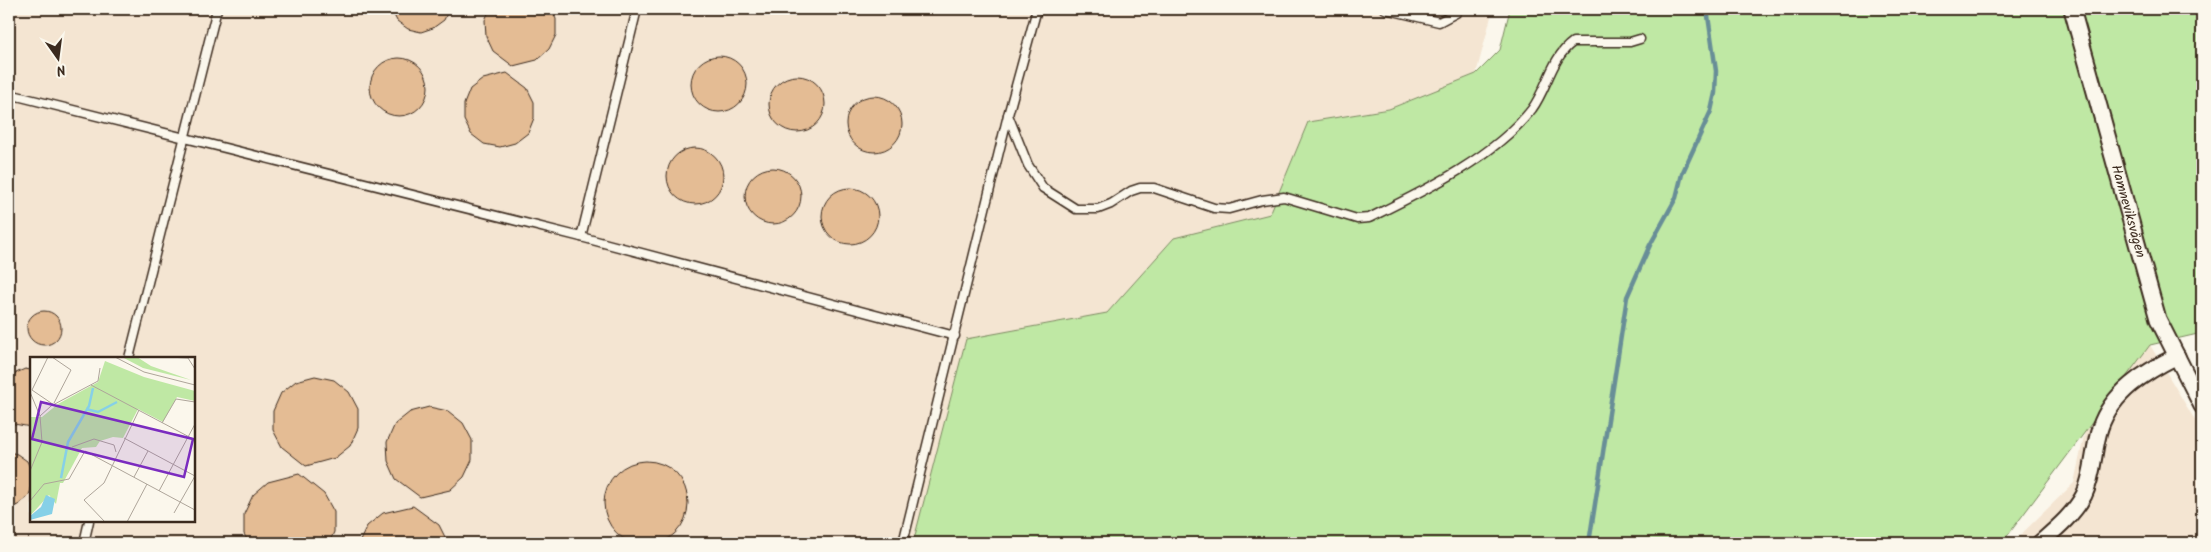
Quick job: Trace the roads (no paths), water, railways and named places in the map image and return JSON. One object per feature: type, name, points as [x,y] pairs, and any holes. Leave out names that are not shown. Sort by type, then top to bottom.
[{"type":"street","name":"Hamneviksvägen","points":[[2072,9],[2158,318],[2202,406]]},
{"type":"street","points":[[2040,543],[2068,517],[2084,494],[2095,458],[2100,428],[2109,408],[2134,382],[2153,368],[2177,356]]},
{"type":"lane","points":[[129,357],[217,9]]},
{"type":"lane","points":[[581,237],[637,9]]},
{"type":"lane","points":[[903,543],[1008,115],[1037,9]]},
{"type":"lane","points":[[1385,9],[1440,22],[1456,13],[1458,9]]},
{"type":"lane","points":[[1008,115],[1028,165],[1043,188],[1076,209],[1098,209],[1131,191],[1140,188],[1154,188],[1214,208],[1229,209],[1262,200],[1284,197],[1358,219],[1369,218],[1468,165],[1497,143],[1532,108],[1561,53],[1573,42],[1630,42],[1640,39]]},
{"type":"lane","points":[[9,94],[184,136],[581,237],[955,336]]},
{"type":"lane","points":[[84,543],[90,522]]},
{"type":"waterway","points":[[1589,543],[1627,297],[1650,245],[1676,198],[1682,174],[1711,111],[1715,93],[1716,71],[1707,9]]}]
